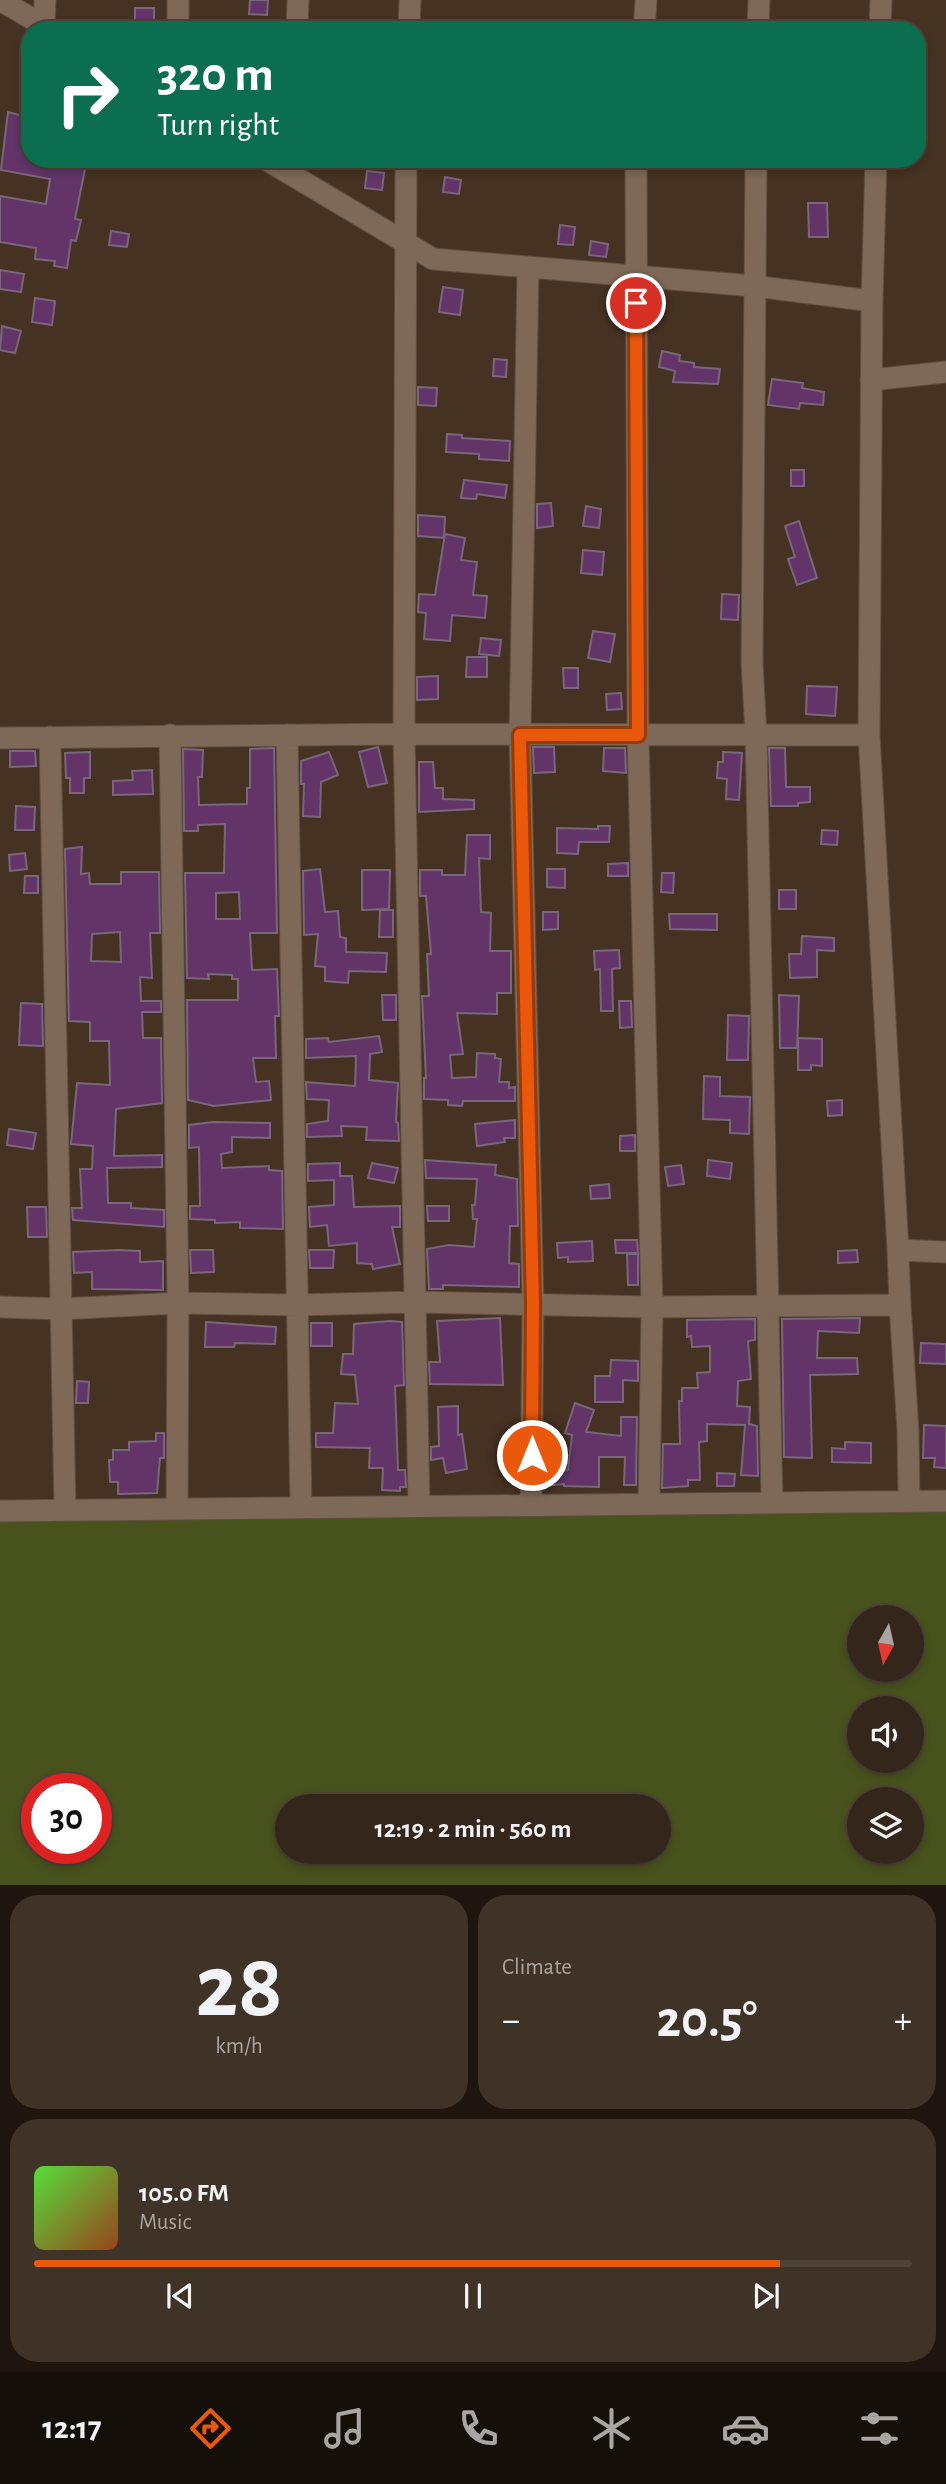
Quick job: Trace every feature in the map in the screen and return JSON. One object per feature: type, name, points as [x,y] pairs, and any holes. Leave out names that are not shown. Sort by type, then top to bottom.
[{"type":"street","points":[[0,0],[36,21]]},
{"type":"street","points":[[45,0],[47,21]]},
{"type":"street","points":[[178,0],[178,21]]},
{"type":"street","points":[[297,21],[298,0]]},
{"type":"street","points":[[409,21],[410,0]]},
{"type":"street","points":[[645,21],[646,0]]},
{"type":"street","points":[[758,21],[759,0]]},
{"type":"street","points":[[880,21],[881,0]]},
{"type":"street","points":[[295,168],[404,243],[433,259],[754,286],[872,301]]},
{"type":"street","points":[[406,168],[404,734],[419,1505]]},
{"type":"street","points":[[636,168],[638,735],[652,1307],[649,1503]]},
{"type":"street","points":[[756,168],[752,662],[756,735],[772,1502]]},
{"type":"street","points":[[876,168],[872,301],[869,735],[908,1431],[909,1501]]},
{"type":"street","points":[[528,267],[520,735],[533,1304],[531,1505]]},
{"type":"street","points":[[872,380],[946,372]]},
{"type":"street","points":[[0,738],[404,734],[869,735]]},
{"type":"street","points":[[170,735],[178,1303],[177,1508]]},
{"type":"street","points":[[287,735],[301,1507]]},
{"type":"street","points":[[50,737],[65,1510]]},
{"type":"street","points":[[898,1250],[946,1252]]},
{"type":"street","points":[[0,1307],[61,1309],[178,1303],[298,1305],[415,1302],[652,1307],[900,1305]]},
{"type":"street","points":[[0,1510],[946,1501]]},
{"type":"green space","points":[[946,1506],[946,1885],[0,1885],[0,1512]]},
{"type":"building","points":[[250,0],[268,0],[267,15],[249,14]]},
{"type":"building","points":[[135,8],[154,8],[154,21],[135,21]]},
{"type":"building","points":[[8,112],[21,115],[21,168],[85,168],[75,219],[81,220],[76,241],[71,240],[67,268],[54,266],[55,261],[35,259],[36,248],[0,242],[0,196],[46,204],[50,179],[1,170]]},
{"type":"building","points":[[367,171],[384,173],[382,190],[365,188]]},
{"type":"building","points":[[445,177],[461,180],[459,194],[443,192]]},
{"type":"building","points":[[808,203],[827,203],[828,237],[809,237]]},
{"type":"building","points":[[560,225],[575,227],[573,245],[558,244]]},
{"type":"building","points":[[111,231],[129,234],[127,247],[109,245]]},
{"type":"building","points":[[591,241],[608,244],[606,257],[589,255]]},
{"type":"building","points":[[0,270],[24,274],[21,292],[0,289]]},
{"type":"building","points":[[443,287],[463,290],[460,315],[439,312]]},
{"type":"building","points":[[35,298],[55,301],[52,325],[32,322]]},
{"type":"building","points":[[2,326],[21,331],[15,353],[0,350]]},
{"type":"building","points":[[662,351],[680,355],[679,361],[694,363],[694,367],[720,369],[718,384],[673,382],[675,371],[659,367]]},
{"type":"building","points":[[494,359],[507,360],[506,377],[493,376]]},
{"type":"building","points":[[772,379],[803,383],[802,388],[824,392],[823,405],[800,403],[799,409],[768,405]]},
{"type":"building","points":[[418,387],[437,388],[436,406],[418,405]]},
{"type":"building","points":[[447,434],[462,435],[462,438],[510,441],[509,461],[479,459],[479,454],[446,452]]},
{"type":"building","points":[[791,470],[804,470],[804,486],[791,486]]},
{"type":"building","points":[[464,480],[507,485],[505,498],[477,494],[476,499],[461,498]]},
{"type":"building","points":[[551,503],[553,526],[537,528],[537,504]]},
{"type":"building","points":[[586,506],[601,509],[599,528],[583,526]]},
{"type":"building","points":[[418,515],[445,517],[444,538],[418,536]]},
{"type":"building","points":[[799,521],[817,578],[797,585],[788,559],[795,557],[785,526]]},
{"type":"building","points":[[445,534],[465,538],[461,560],[477,562],[473,595],[487,596],[485,618],[452,615],[450,641],[424,639],[426,613],[418,612],[419,594],[435,595]]},
{"type":"building","points":[[583,550],[604,552],[602,575],[581,573]]},
{"type":"building","points":[[722,594],[739,595],[738,620],[721,619]]},
{"type":"building","points":[[593,631],[615,634],[610,662],[588,658]]},
{"type":"building","points":[[481,638],[501,640],[499,656],[479,654]]},
{"type":"building","points":[[467,657],[487,657],[487,677],[466,677]]},
{"type":"building","points":[[563,668],[578,668],[578,688],[564,688]]},
{"type":"building","points":[[438,676],[438,699],[417,700],[417,677]]},
{"type":"building","points":[[807,686],[837,687],[835,716],[806,714]]},
{"type":"building","points":[[621,693],[622,709],[607,710],[606,694]]},
{"type":"building","points":[[378,747],[387,783],[368,787],[359,752]]},
{"type":"building","points":[[533,747],[554,747],[555,772],[534,773]]},
{"type":"building","points":[[274,748],[277,933],[250,933],[252,970],[277,969],[279,1016],[275,1016],[276,1058],[253,1058],[256,1082],[269,1081],[271,1100],[214,1106],[188,1100],[187,1000],[238,1000],[238,979],[232,979],[232,975],[208,974],[209,979],[187,978],[185,873],[224,873],[225,824],[198,825],[198,831],[184,831],[183,749],[203,750],[202,777],[198,777],[199,805],[247,804],[247,788],[250,788],[250,749]],"holes":[[[239,892],[240,919],[216,919],[216,893]]]},
{"type":"building","points":[[604,748],[625,748],[626,773],[603,771]]},
{"type":"building","points":[[769,748],[785,748],[786,787],[810,787],[810,802],[798,803],[798,806],[771,806]]},
{"type":"building","points":[[10,751],[35,751],[36,766],[10,767]]},
{"type":"building","points":[[90,752],[90,778],[84,778],[84,793],[70,793],[70,778],[66,778],[65,753]]},
{"type":"building","points":[[329,752],[338,775],[321,782],[320,817],[303,816],[304,784],[301,784],[301,761]]},
{"type":"building","points":[[723,752],[742,753],[739,800],[726,799],[727,779],[717,778],[718,762],[723,762]]},
{"type":"building","points":[[419,762],[433,762],[435,788],[443,788],[443,799],[474,800],[474,809],[419,812]]},
{"type":"building","points":[[152,770],[153,794],[113,795],[113,781],[133,780],[132,771]]},
{"type":"building","points":[[16,806],[35,807],[34,830],[15,830]]},
{"type":"building","points":[[598,826],[610,826],[609,842],[579,842],[578,854],[557,853],[557,828],[598,829]]},
{"type":"building","points":[[822,830],[838,831],[837,845],[821,844]]},
{"type":"building","points":[[467,835],[490,835],[490,859],[479,858],[481,912],[491,913],[490,951],[511,951],[511,993],[497,993],[497,1014],[457,1013],[463,1054],[450,1055],[452,1078],[476,1077],[477,1053],[495,1054],[495,1058],[501,1059],[499,1082],[509,1082],[509,1088],[515,1087],[515,1101],[463,1101],[462,1106],[448,1105],[448,1100],[424,1099],[426,1078],[422,996],[429,996],[427,954],[431,954],[426,896],[420,896],[420,870],[442,870],[442,875],[465,875]]},
{"type":"building","points":[[82,847],[81,874],[89,873],[90,884],[121,884],[121,872],[159,872],[160,933],[150,933],[152,978],[140,977],[141,1001],[161,1001],[161,1012],[142,1012],[143,1038],[161,1038],[162,1103],[116,1109],[114,1156],[162,1155],[162,1167],[107,1168],[108,1203],[131,1203],[131,1208],[164,1210],[164,1227],[73,1220],[72,1208],[82,1208],[80,1169],[92,1169],[93,1146],[71,1144],[77,1083],[110,1085],[109,1041],[90,1041],[90,1022],[69,1021],[65,849]],"holes":[[[120,932],[121,962],[91,961],[92,934]]]},
{"type":"building","points":[[25,853],[27,869],[10,871],[9,855]]},
{"type":"building","points":[[628,863],[628,876],[608,876],[608,864]]},
{"type":"building","points":[[320,869],[325,912],[338,911],[340,937],[346,938],[346,952],[387,953],[386,972],[349,971],[348,983],[325,981],[325,967],[315,966],[318,934],[304,935],[303,871]]},
{"type":"building","points":[[547,869],[565,869],[565,888],[547,887]]},
{"type":"building","points":[[362,870],[390,870],[389,909],[362,910]]},
{"type":"building","points":[[662,873],[674,873],[673,893],[661,892]]},
{"type":"building","points":[[25,876],[38,876],[38,893],[24,893]]},
{"type":"building","points":[[779,890],[796,890],[796,909],[779,909]]},
{"type":"building","points":[[380,910],[393,910],[393,937],[379,937]]},
{"type":"building","points":[[543,912],[558,912],[558,929],[543,930]]},
{"type":"building","points":[[669,914],[717,914],[717,930],[670,929]]},
{"type":"building","points":[[802,936],[834,938],[834,951],[817,950],[817,977],[790,978],[789,954],[801,954]]},
{"type":"building","points":[[619,950],[620,968],[612,969],[613,1011],[601,1011],[600,969],[595,970],[594,951]]},
{"type":"building","points":[[382,995],[396,995],[396,1020],[383,1020]]},
{"type":"building","points":[[779,995],[799,996],[797,1048],[780,1048]]},
{"type":"building","points":[[619,1001],[631,1001],[632,1027],[620,1028]]},
{"type":"building","points":[[21,1003],[42,1004],[43,1046],[19,1045]]},
{"type":"building","points":[[728,1015],[749,1016],[748,1060],[727,1060]]},
{"type":"building","points":[[379,1036],[382,1052],[370,1054],[369,1080],[398,1083],[396,1122],[399,1141],[366,1140],[367,1127],[341,1126],[342,1136],[307,1137],[307,1124],[328,1121],[329,1100],[307,1099],[306,1082],[355,1086],[356,1056],[306,1058],[306,1039],[328,1038],[329,1042]]},
{"type":"building","points":[[798,1038],[822,1039],[822,1066],[811,1065],[811,1070],[798,1070]]},
{"type":"building","points":[[704,1076],[720,1077],[720,1096],[750,1097],[749,1134],[730,1133],[730,1120],[703,1119]]},
{"type":"building","points":[[842,1100],[842,1115],[828,1116],[827,1101]]},
{"type":"building","points":[[515,1120],[515,1138],[504,1138],[505,1142],[477,1146],[475,1124]]},
{"type":"building","points":[[213,1122],[270,1123],[270,1138],[232,1137],[232,1152],[221,1154],[222,1168],[269,1166],[269,1170],[282,1171],[283,1229],[240,1228],[240,1222],[215,1223],[215,1220],[190,1219],[190,1206],[200,1206],[199,1147],[189,1148],[189,1125]]},
{"type":"building","points":[[9,1129],[36,1133],[33,1149],[7,1145]]},
{"type":"building","points":[[635,1135],[635,1151],[620,1151],[620,1136]]},
{"type":"building","points":[[425,1160],[496,1165],[495,1175],[517,1179],[518,1226],[510,1226],[509,1263],[519,1264],[519,1287],[443,1285],[443,1289],[429,1289],[427,1249],[449,1245],[474,1247],[477,1219],[473,1219],[472,1205],[475,1205],[477,1179],[426,1178]]},
{"type":"building","points":[[708,1160],[732,1163],[730,1179],[707,1176]]},
{"type":"building","points":[[340,1163],[340,1176],[352,1176],[354,1207],[400,1206],[400,1227],[392,1227],[400,1264],[373,1269],[372,1264],[357,1263],[357,1243],[329,1246],[327,1225],[310,1227],[309,1207],[334,1205],[334,1180],[308,1181],[308,1164]]},
{"type":"building","points":[[372,1163],[398,1168],[394,1183],[368,1178]]},
{"type":"building","points":[[681,1165],[684,1184],[668,1186],[665,1167]]},
{"type":"building","points":[[609,1184],[610,1198],[591,1199],[590,1186]]},
{"type":"building","points":[[427,1206],[449,1206],[449,1221],[428,1221]]},
{"type":"building","points":[[27,1207],[46,1207],[47,1237],[28,1237]]},
{"type":"building","points":[[615,1240],[637,1240],[638,1253],[616,1253]]},
{"type":"building","points":[[592,1241],[593,1261],[568,1262],[568,1257],[558,1258],[557,1243]]},
{"type":"building","points":[[190,1250],[213,1250],[214,1272],[191,1273]]},
{"type":"building","points":[[309,1250],[334,1250],[333,1268],[310,1268]]},
{"type":"building","points":[[857,1250],[858,1262],[838,1263],[838,1251]]},
{"type":"building","points":[[140,1251],[140,1262],[163,1261],[163,1290],[92,1289],[92,1272],[74,1273],[73,1252]]},
{"type":"building","points":[[627,1254],[638,1254],[638,1285],[628,1285]]},
{"type":"building","points":[[500,1318],[503,1385],[430,1384],[429,1362],[440,1362],[437,1321]]},
{"type":"building","points":[[860,1318],[859,1333],[818,1331],[817,1358],[857,1358],[858,1374],[810,1375],[812,1458],[784,1457],[782,1319]]},
{"type":"building","points":[[755,1319],[755,1340],[748,1341],[751,1379],[738,1381],[737,1406],[750,1407],[749,1424],[757,1426],[758,1476],[741,1475],[745,1425],[707,1424],[707,1441],[699,1442],[700,1480],[688,1480],[688,1486],[662,1488],[663,1444],[680,1444],[679,1401],[682,1401],[682,1388],[698,1388],[697,1373],[710,1372],[710,1346],[692,1347],[691,1336],[687,1337],[687,1320]]},
{"type":"building","points":[[206,1322],[276,1327],[275,1344],[235,1343],[234,1347],[205,1347]]},
{"type":"building","points":[[402,1322],[404,1385],[395,1386],[398,1470],[405,1470],[406,1487],[400,1487],[400,1491],[382,1490],[383,1468],[369,1468],[370,1448],[316,1447],[316,1433],[333,1433],[335,1403],[358,1404],[355,1375],[341,1374],[343,1354],[353,1354],[354,1324]]},
{"type":"building","points":[[311,1323],[332,1323],[332,1346],[311,1346]]},
{"type":"building","points":[[921,1343],[946,1344],[946,1364],[920,1363]]},
{"type":"building","points":[[611,1360],[638,1361],[638,1381],[623,1380],[623,1402],[595,1402],[595,1376],[610,1376]]},
{"type":"building","points":[[77,1381],[89,1382],[88,1403],[76,1403]]},
{"type":"building","points":[[575,1403],[594,1410],[586,1432],[621,1436],[621,1417],[637,1417],[636,1485],[624,1485],[625,1457],[599,1457],[599,1487],[564,1484],[544,1486],[544,1472],[568,1470],[572,1435],[565,1433]]},
{"type":"building","points":[[458,1406],[458,1435],[462,1434],[467,1469],[446,1473],[443,1458],[431,1460],[431,1447],[439,1446],[438,1407]]},
{"type":"building","points":[[924,1425],[946,1426],[946,1468],[934,1467],[935,1458],[923,1458]]},
{"type":"building","points":[[156,1433],[164,1433],[164,1458],[160,1458],[157,1493],[118,1494],[118,1482],[110,1482],[109,1460],[113,1460],[113,1450],[129,1450],[129,1442],[156,1441]]},
{"type":"building","points":[[845,1442],[871,1443],[871,1463],[832,1462],[832,1448],[845,1449]]},
{"type":"building","points":[[717,1473],[735,1474],[734,1486],[717,1486]]},
{"type":"route","points":[[532,1455],[533,1304],[520,735],[638,735],[636,303]]}]
